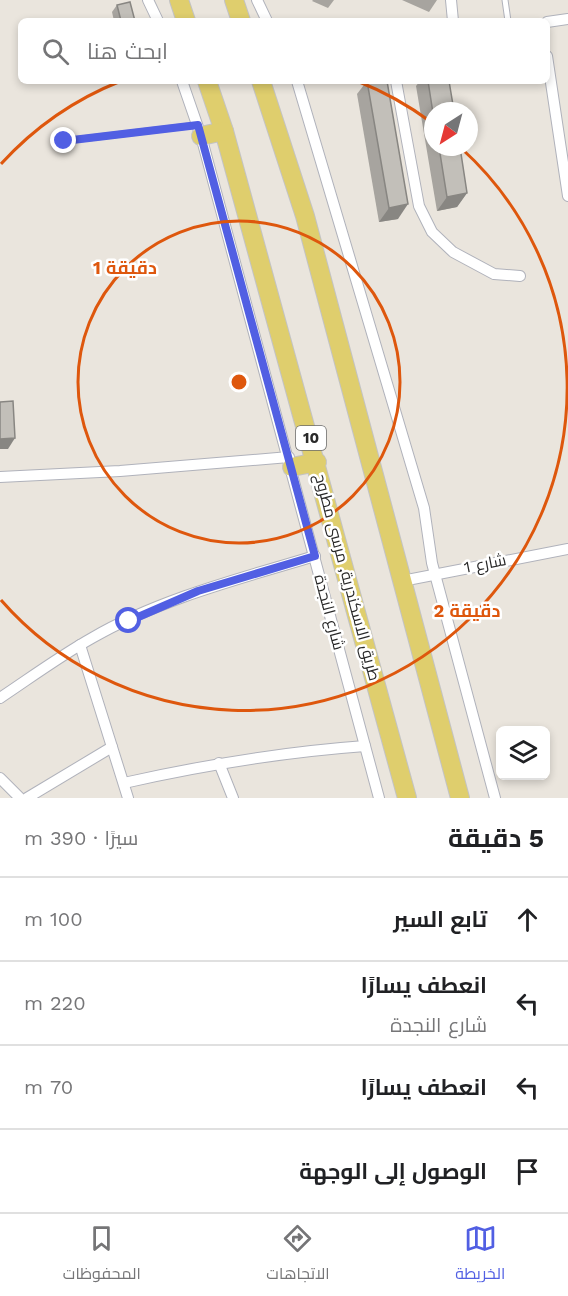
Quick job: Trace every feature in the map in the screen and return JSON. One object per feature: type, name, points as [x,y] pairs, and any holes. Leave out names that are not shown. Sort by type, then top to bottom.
[{"type":"main road","points":[[179,0],[185,18]]},
{"type":"main road","name":"طريق الاسكندرية, مرسى مطروح","points":[[208,84],[224,131],[317,462],[407,798]]},
{"type":"main road","points":[[262,84],[305,216],[460,798]]},
{"type":"main road","points":[[200,131],[224,131]]},
{"type":"main road","points":[[291,462],[317,462]]},
{"type":"street","points":[[148,0],[157,18]]},
{"type":"street","points":[[257,0],[266,18]]},
{"type":"street","points":[[451,0],[453,18]]},
{"type":"street","points":[[550,22],[568,19]]},
{"type":"street","points":[[550,76],[568,196]]},
{"type":"street","name":"شارع النجدة","points":[[183,84],[200,131],[291,462],[379,798]]},
{"type":"street","points":[[298,84],[424,508],[435,573],[495,798]]},
{"type":"street","points":[[397,84],[419,206],[432,232],[453,252],[494,274],[520,276]]},
{"type":"street","points":[[0,477],[291,462]]},
{"type":"street","name":"شارع 1","points":[[402,581],[568,549]]},
{"type":"street","points":[[0,698],[80,645],[198,591],[315,556]]},
{"type":"street","points":[[80,645],[128,798]]},
{"type":"street","points":[[124,783],[219,763],[293,751],[365,746]]},
{"type":"street","points":[[27,798],[112,747]]},
{"type":"street","points":[[219,763],[233,798]]},
{"type":"street","points":[[0,778],[20,798]]},
{"type":"lane","points":[[505,0],[508,18]]},
{"type":"lane","points":[[64,141],[200,131]]},
{"type":"building","points":[[130,2],[134,18],[120,18],[117,5]]},
{"type":"building","points":[[368,84],[388,84],[408,204],[389,208]]},
{"type":"building","points":[[428,84],[450,84],[452,102],[431,102]]},
{"type":"building","points":[[440,156],[461,156],[467,193],[447,197]]},
{"type":"building","points":[[13,401],[15,438],[0,439],[0,402]]},
{"type":"route","points":[[64,141],[198,125],[315,556],[198,591],[129,621]]}]
